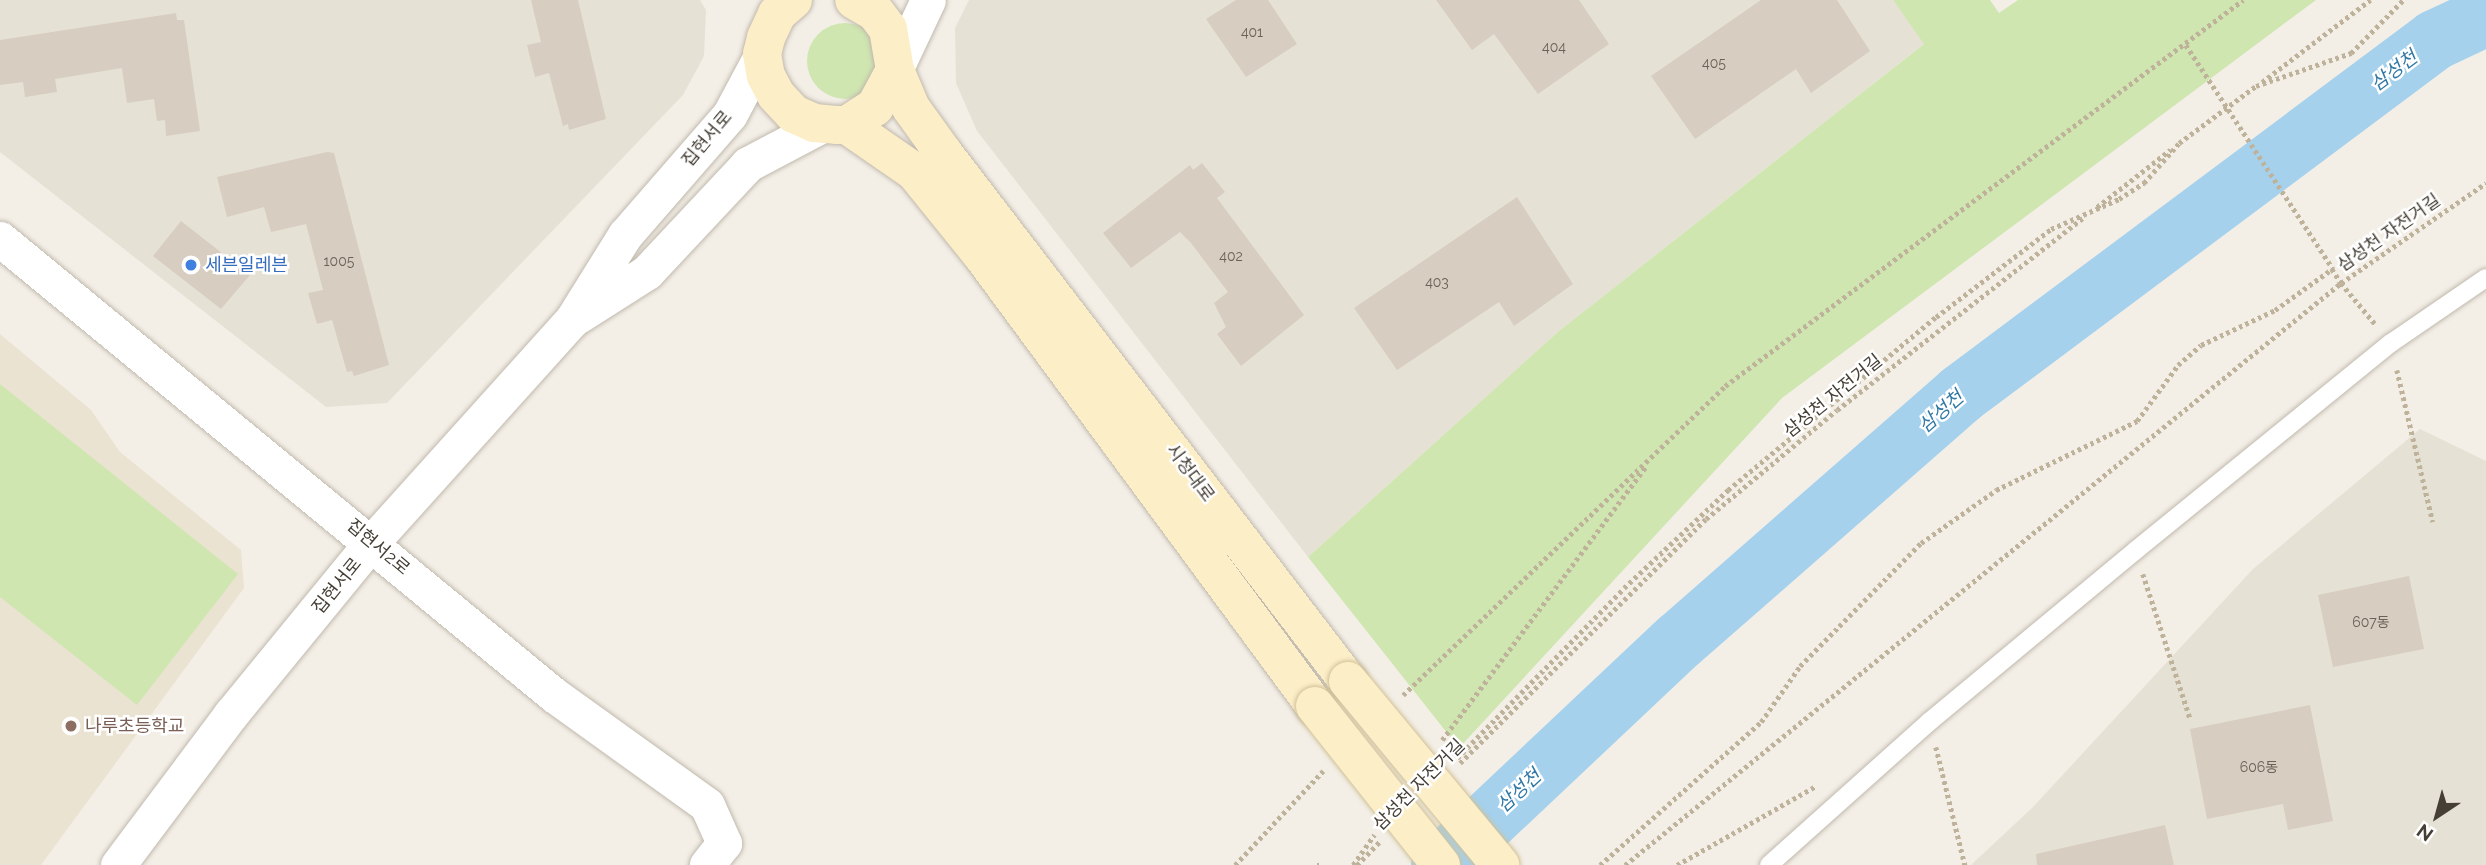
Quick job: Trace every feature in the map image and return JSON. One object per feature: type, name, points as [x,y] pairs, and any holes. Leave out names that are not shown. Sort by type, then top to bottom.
[{"type":"street","points":[[754,0],[764,46],[766,76],[776,95],[794,114],[836,124],[915,172],[982,254],[1315,706],[1441,865]]},
{"type":"street","points":[[764,46],[777,14],[793,0]]},
{"type":"street","name":"시청대로","points":[[854,0],[875,12],[888,29],[895,70],[911,107],[944,154],[1348,681],[1500,865]]},
{"type":"street","points":[[836,124],[876,107],[928,0]]},
{"type":"street","name":"집현서로","points":[[118,865],[231,714],[372,542],[572,320],[625,235],[730,114],[764,46]]},
{"type":"street","name":"집현서로","points":[[572,320],[647,272],[748,164],[836,124]]},
{"type":"street","name":"집현서2로","points":[[0,239],[372,542],[554,695],[707,805],[724,843],[707,865]]},
{"type":"lane","points":[[1769,865],[1929,722],[2136,550],[2391,344],[2486,278]]},
{"type":"path","points":[[1394,704],[1725,386],[2242,0]]},
{"type":"path","points":[[2090,212],[2144,183],[2179,143],[2370,0]]},
{"type":"path","points":[[2256,86],[2351,53],[2403,0]]},
{"type":"path","points":[[2186,44],[2342,283],[2391,344],[2433,522]]},
{"type":"path","name":"삼성천 자전거길","points":[[2090,212],[2051,229],[1812,417],[1624,588],[1452,767],[1706,519],[1837,410],[2179,143]]},
{"type":"path","name":"삼성천 자전거길","points":[[1625,865],[2342,283],[2486,183]]},
{"type":"path","points":[[1600,865],[1761,722],[1800,666],[1921,543],[1996,490],[2137,421],[2178,365],[2201,345],[2275,310],[2333,269]]},
{"type":"path","points":[[1433,752],[1655,454]]},
{"type":"path","points":[[2136,550],[2190,718]]},
{"type":"path","points":[[1929,722],[1965,865]]},
{"type":"path","points":[[1235,865],[1334,761]]},
{"type":"path","points":[[1678,865],[1821,783]]},
{"type":"path","points":[[1356,865],[1377,831]]},
{"type":"path","name":"삼성천 자전거길","points":[[1356,865],[1386,836]]},
{"type":"shaded area","points":[[0,0],[700,0],[706,10],[704,56],[683,95],[387,403],[326,407],[0,152]]},
{"type":"shaded area","points":[[969,0],[1893,0],[1925,43],[1559,331],[1308,557],[977,131],[956,83],[955,28]]},
{"type":"shaded area","name":"나루초등학교","points":[[0,334],[91,410],[120,452],[241,550],[244,588],[41,865],[0,865]]},
{"type":"shaded area","points":[[2420,429],[2486,461],[2486,865],[1971,865],[2033,807],[2253,569]]},
{"type":"green space","points":[[1893,0],[1990,0],[1999,13],[2018,0],[2316,0],[1782,398],[1459,748],[1308,557],[1559,331],[1924,44]]},
{"type":"green space","points":[[845,23],[859,26],[872,34],[880,47],[883,61],[880,75],[872,88],[859,96],[845,99],[831,96],[818,88],[810,75],[807,61],[810,47],[818,34],[831,26]]},
{"type":"green space","points":[[0,384],[238,574],[137,705],[0,597]]},
{"type":"building","points":[[531,0],[578,0],[606,119],[569,130],[568,124],[563,126],[549,73],[535,77],[527,45],[541,42]]},
{"type":"building","points":[[1236,0],[1268,0],[1297,44],[1246,77],[1206,19]]},
{"type":"building","points":[[1436,0],[1579,0],[1609,44],[1538,94],[1494,34],[1472,50]]},
{"type":"building","points":[[1761,0],[1837,0],[1870,51],[1811,93],[1796,69],[1695,139],[1651,76]]},
{"type":"building","points":[[176,13],[177,20],[184,20],[200,131],[166,136],[165,120],[157,121],[154,99],[127,103],[122,68],[55,79],[57,92],[25,97],[23,82],[0,85],[0,40]]},
{"type":"building","points":[[327,152],[334,153],[389,365],[354,376],[352,371],[347,372],[332,320],[317,324],[308,293],[323,290],[306,224],[271,232],[264,207],[227,217],[217,177]]},
{"type":"building","points":[[1202,163],[1225,192],[1217,198],[1304,315],[1241,366],[1217,334],[1226,327],[1214,303],[1228,292],[1180,232],[1131,268],[1103,233],[1190,165],[1193,170]]},
{"type":"building","points":[[1517,197],[1573,284],[1514,326],[1499,302],[1397,370],[1354,308]]},
{"type":"building","points":[[181,221],[250,275],[221,309],[153,256]]},
{"type":"building","points":[[2409,576],[2424,649],[2333,667],[2318,595]]},
{"type":"building","points":[[2310,705],[2333,821],[2288,830],[2283,804],[2207,819],[2190,729]]},
{"type":"building","points":[[2165,825],[2174,865],[2037,865],[2036,854]]},
{"type":"waterway","name":"삼성천","points":[[1441,865],[1679,641],[1961,394],[2435,40],[2486,16]]},
{"type":"place","name":"세븐일레븐","points":[[191,265]]},
{"type":"place","name":"나루초등학교","points":[[71,726]]}]
